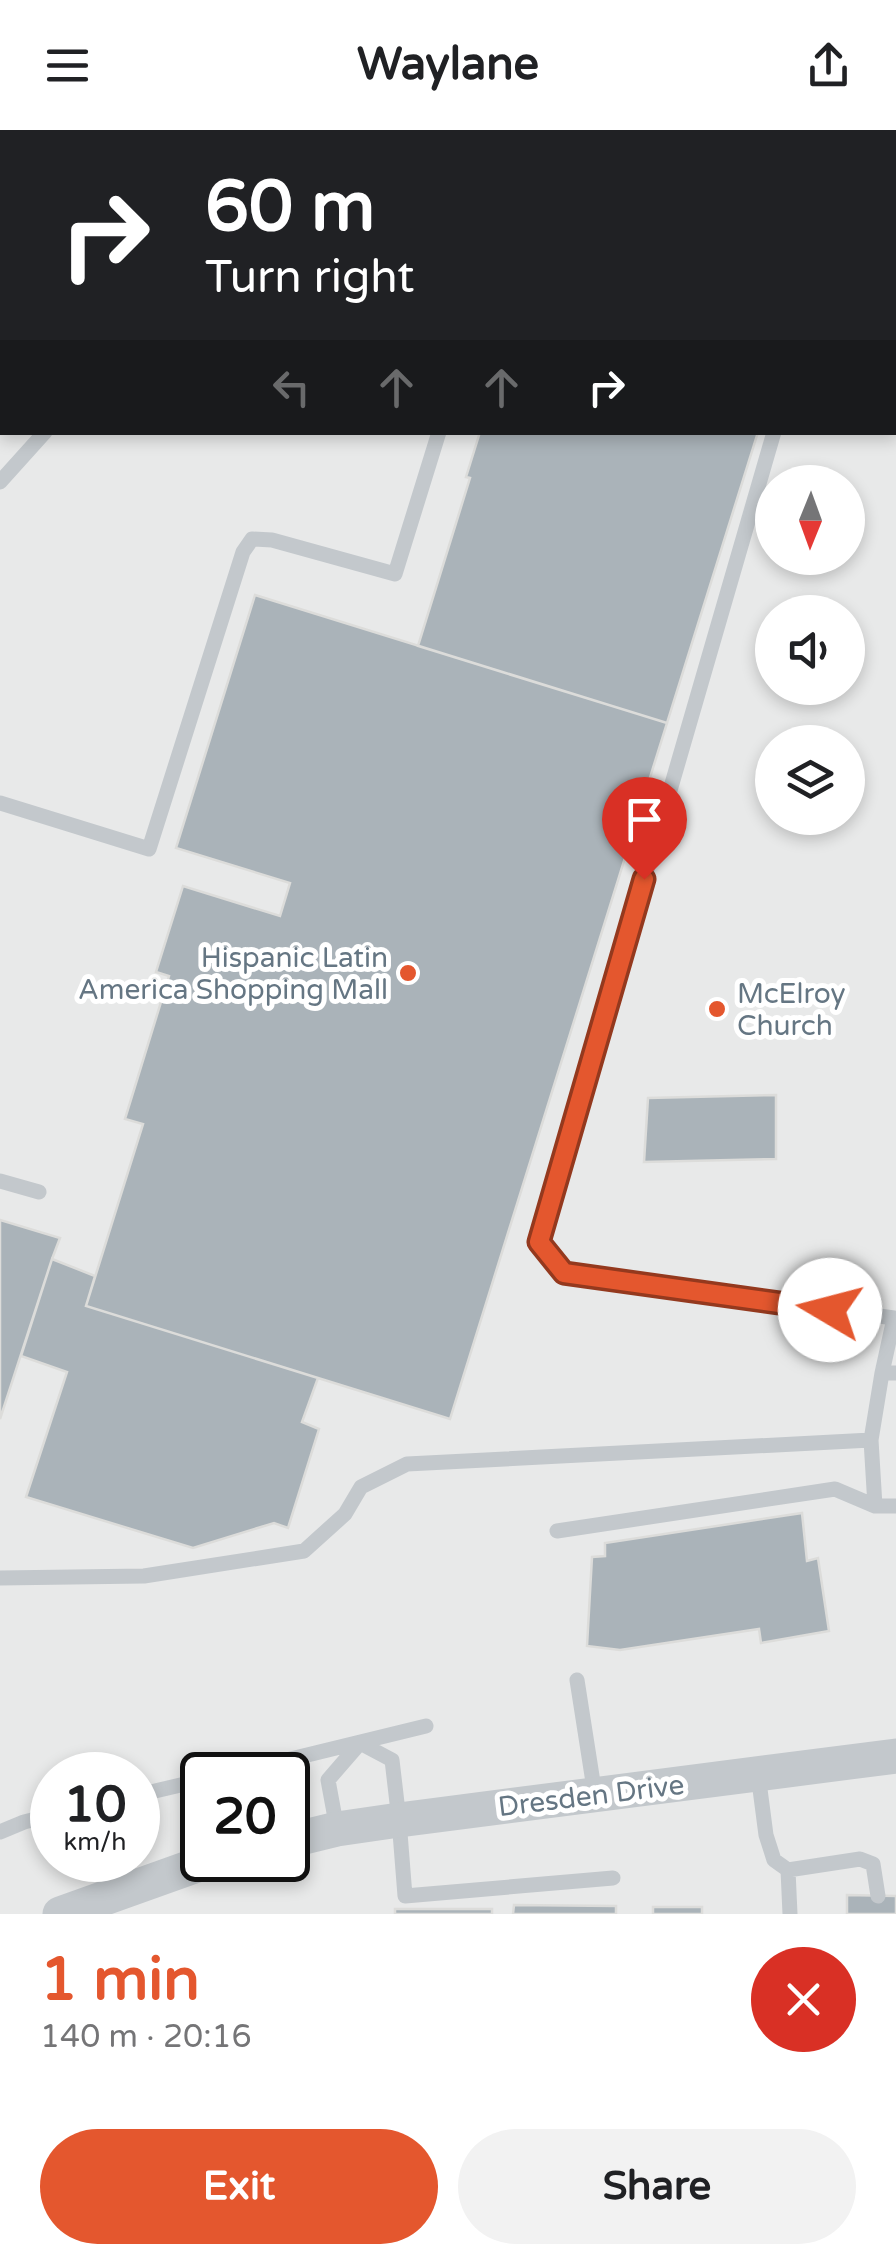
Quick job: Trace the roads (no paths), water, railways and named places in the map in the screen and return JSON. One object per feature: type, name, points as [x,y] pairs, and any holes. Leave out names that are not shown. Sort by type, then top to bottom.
[{"type":"street","name":"Dresden Drive","points":[[310,1836],[400,1820],[896,1756]]},
{"type":"street","points":[[60,1914],[180,1871]]},
{"type":"lane","points":[[0,482],[41,435]]},
{"type":"lane","points":[[0,803],[149,848],[243,552],[252,539],[272,540],[394,574],[438,435]]},
{"type":"lane","points":[[773,435],[539,1242],[564,1273],[894,1318],[889,1373],[871,1440],[874,1506]]},
{"type":"lane","points":[[0,1181],[38,1192]]},
{"type":"lane","points":[[0,1578],[144,1576],[304,1551],[345,1514],[361,1486],[407,1464],[871,1440]]},
{"type":"lane","points":[[557,1532],[835,1489],[874,1506],[896,1506]]},
{"type":"lane","points":[[577,1680],[595,1795]]},
{"type":"lane","points":[[310,1754],[426,1726]]},
{"type":"lane","points":[[360,1742],[392,1760],[405,1896],[613,1878]]},
{"type":"lane","points":[[337,1829],[328,1780],[360,1742]]},
{"type":"lane","points":[[758,1774],[766,1835],[774,1860],[788,1870],[860,1858],[873,1864],[878,1896]]},
{"type":"lane","points":[[0,1832],[30,1821]]},
{"type":"lane","points":[[788,1870],[790,1914]]},
{"type":"place","name":"Hispanic Latin America Shopping Mall","points":[[408,973]]},
{"type":"place","name":"McElroy Church","points":[[717,1009]]}]
